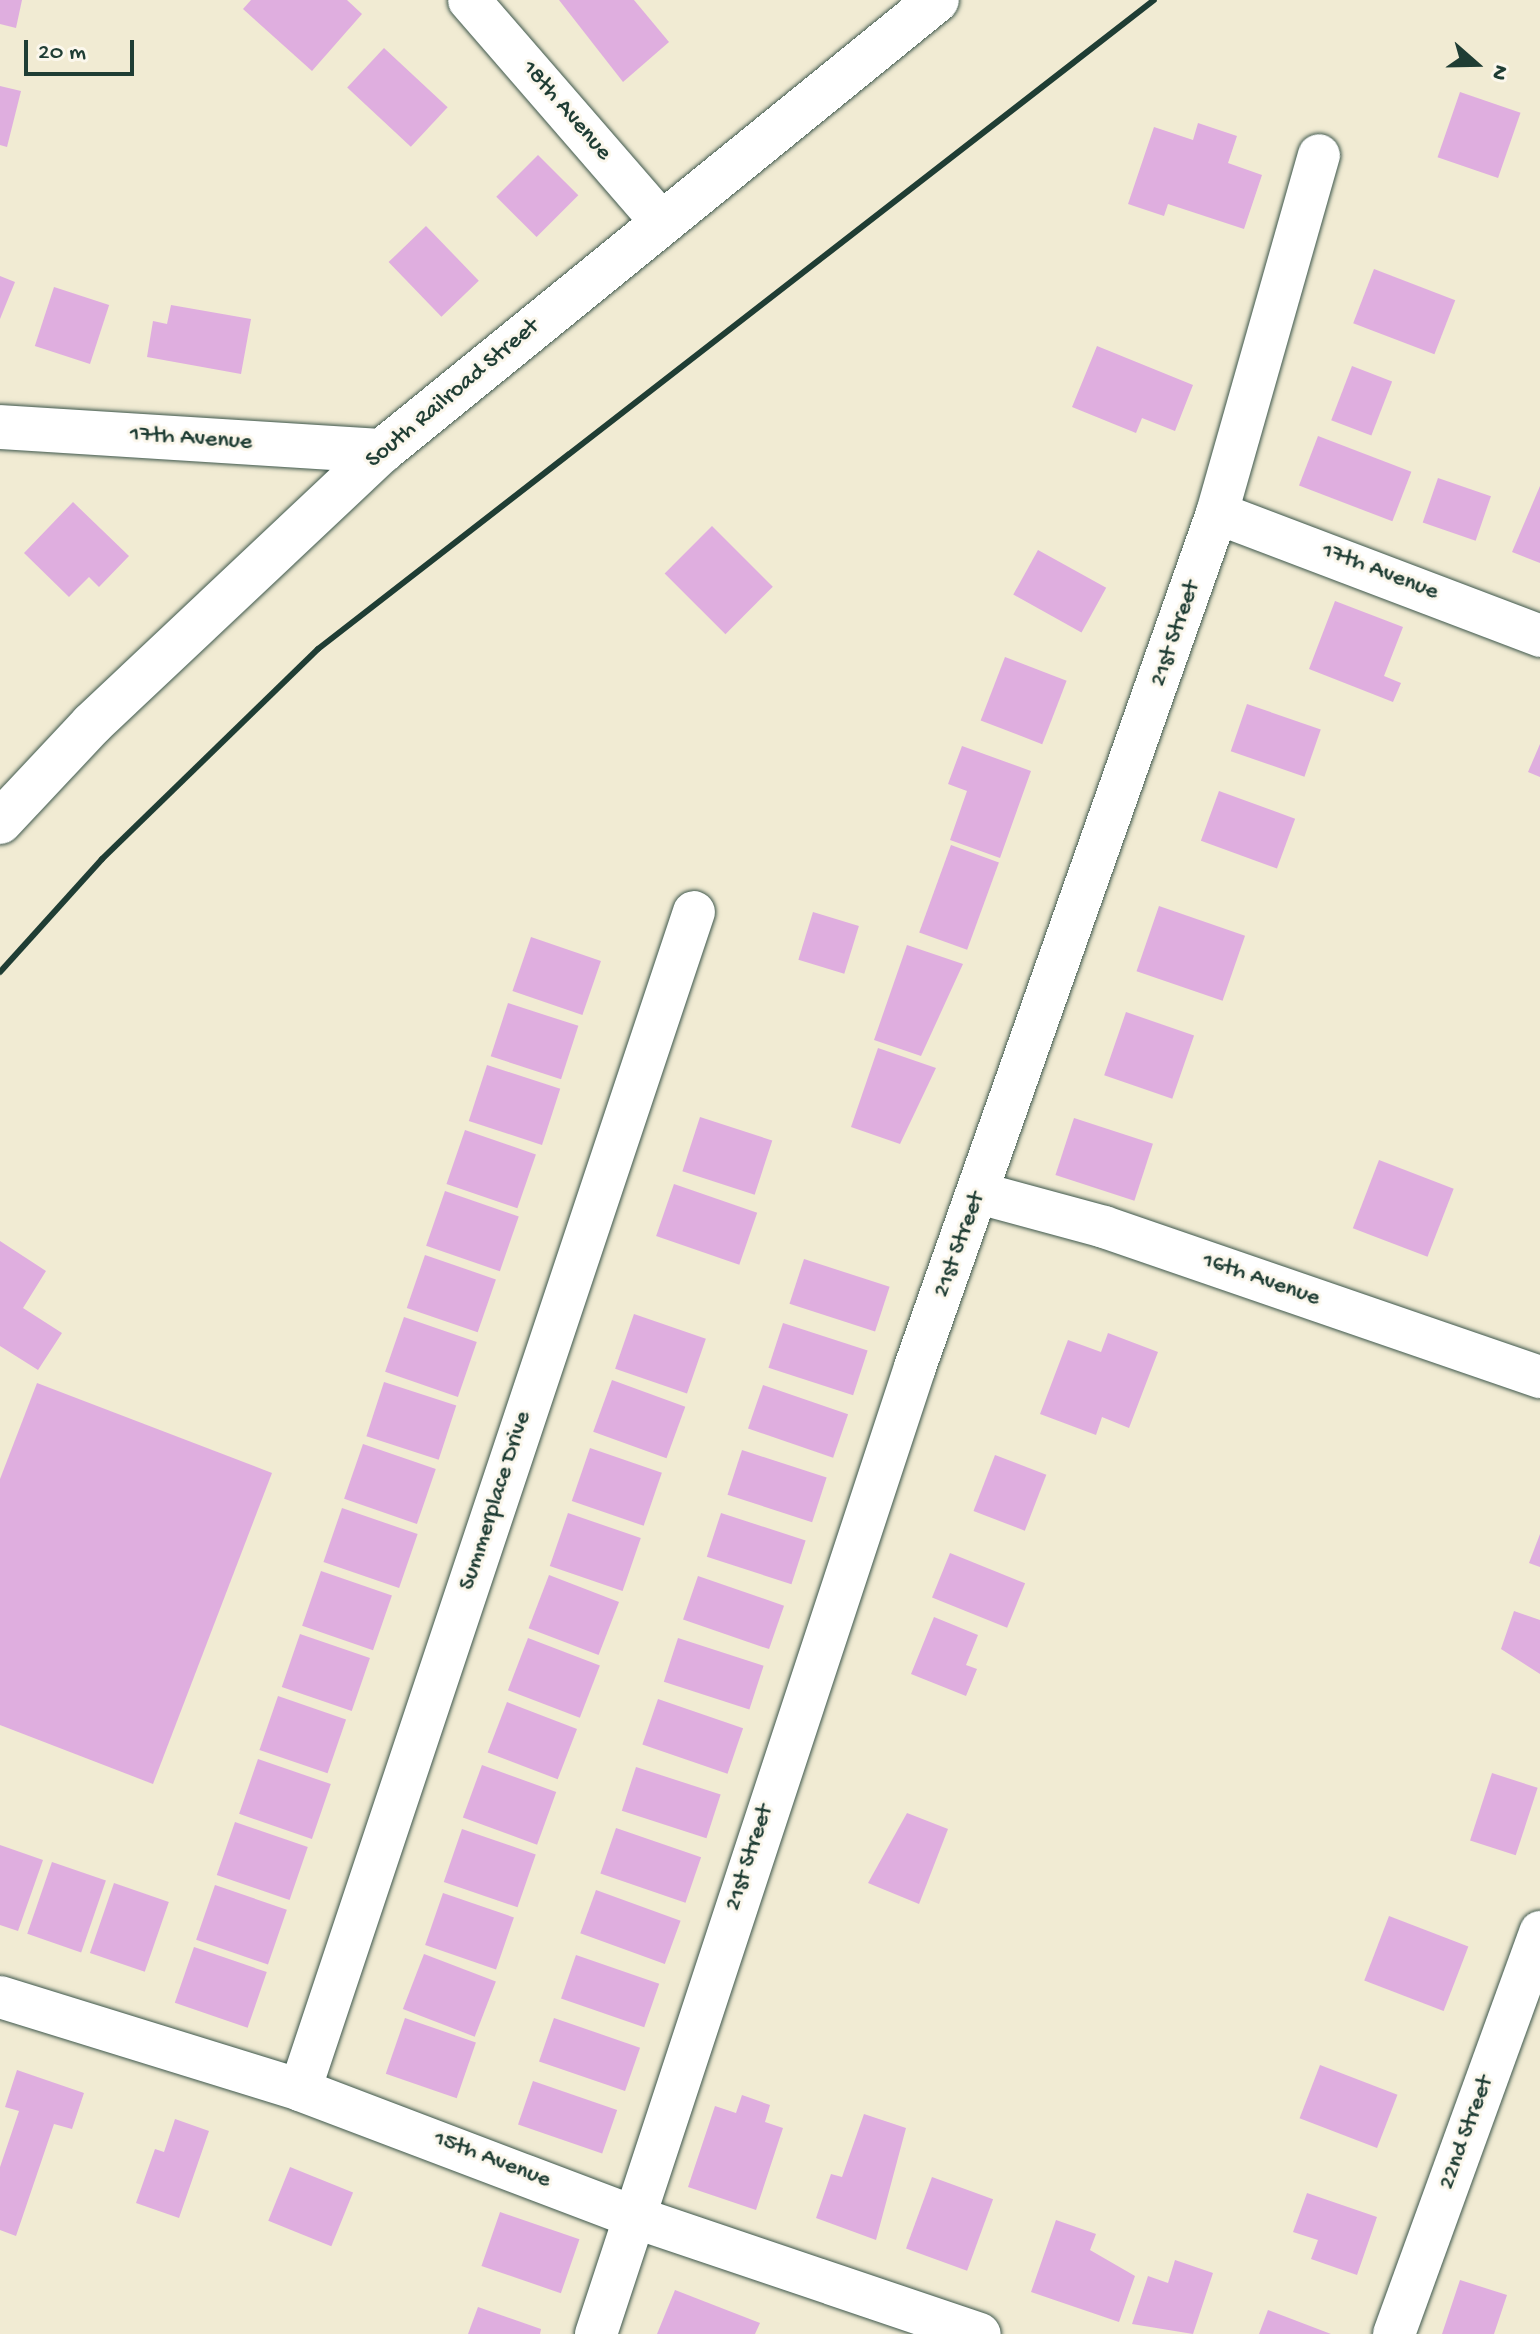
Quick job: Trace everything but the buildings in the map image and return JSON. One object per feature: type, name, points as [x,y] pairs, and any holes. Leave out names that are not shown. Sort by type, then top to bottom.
[{"type":"street","name":"18th Avenue","points":[[469,0],[662,223]]},
{"type":"street","name":"South Railroad Street","points":[[0,822],[103,713],[382,451],[937,0]]},
{"type":"street","name":"21st Street","points":[[596,2334],[631,2216],[979,1193],[1217,513],[1319,155]]},
{"type":"street","name":"17th Avenue","points":[[0,427],[382,451]]},
{"type":"street","name":"17th Avenue","points":[[1217,513],[1540,636]]},
{"type":"street","name":"Summerplace Drive","points":[[300,2090],[694,912]]},
{"type":"street","name":"16th Avenue","points":[[979,1193],[1104,1227],[1540,1377]]},
{"type":"street","name":"22nd Street","points":[[1394,2334],[1540,1932]]},
{"type":"street","name":"15th Avenue","points":[[0,1997],[300,2090],[631,2216],[980,2334]]},
{"type":"railway","points":[[0,972],[102,859],[318,649],[1154,0]]}]
